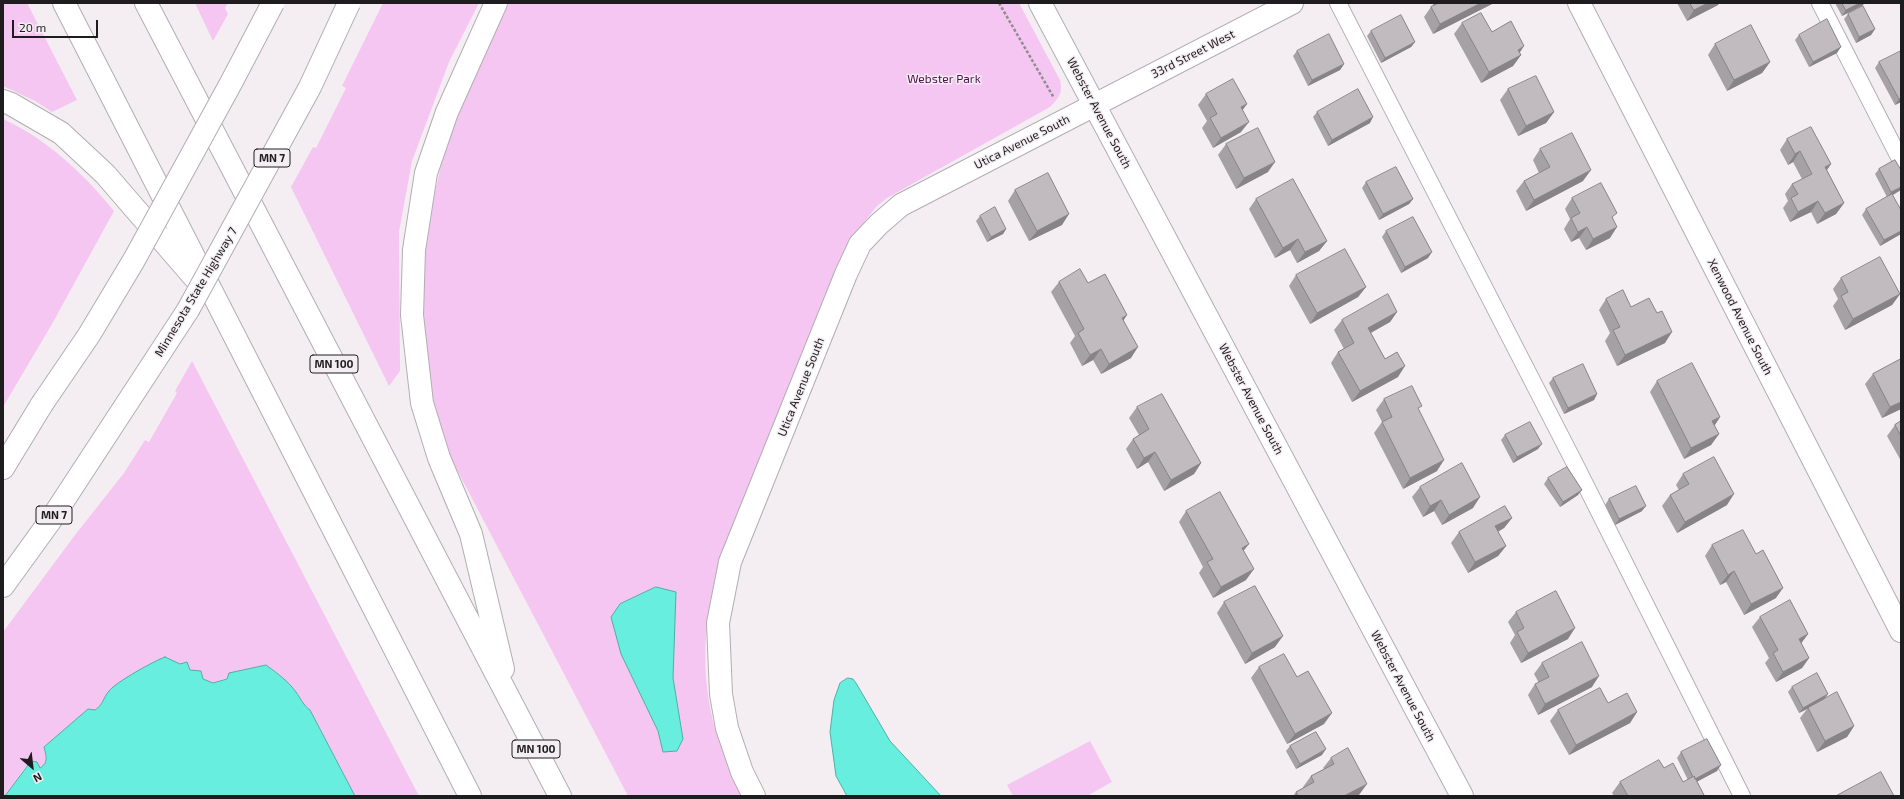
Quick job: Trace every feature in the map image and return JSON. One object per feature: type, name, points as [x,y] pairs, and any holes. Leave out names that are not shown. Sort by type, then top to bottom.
[{"type":"main road","points":[[64,3],[216,302],[354,566],[470,796]]},
{"type":"main road","name":"MN 100","points":[[147,3],[158,27],[560,796]]},
{"type":"main road","points":[[3,468],[42,404],[89,335],[134,260],[246,56],[273,3]]},
{"type":"main road","name":"Minnesota State Highway 7","points":[[3,586],[50,521],[188,310],[260,182],[310,87],[349,3]]},
{"type":"main road","points":[[496,3],[447,112],[426,173],[414,250],[412,315],[422,403],[439,458],[471,534],[511,702]]},
{"type":"main road","name":"Webster Avenue South","points":[[1040,3],[1462,796]]},
{"type":"main road","name":"33rd Street West","points":[[1095,104],[1292,3]]},
{"type":"main road","name":"Xenwood Avenue South","points":[[1579,3],[1901,631]]},
{"type":"main road","points":[[3,101],[11,104],[61,133],[105,174],[216,302]]},
{"type":"main road","name":"Utica Avenue South","points":[[754,796],[742,772],[725,714],[719,674],[718,623],[730,562],[857,250],[860,244],[879,224],[901,205],[1095,104]]},
{"type":"main road","points":[[3,454],[42,404]]},
{"type":"lane","points":[[1338,3],[1573,460],[1742,796]]},
{"type":"lane","points":[[1820,3],[1901,161]]},
{"type":"path","points":[[999,3],[1067,118]]},
{"type":"green space","points":[[3,3],[27,3],[77,100],[52,112],[35,101],[3,86]]},
{"type":"green space","points":[[195,3],[228,3],[225,8],[228,14],[213,41]]},
{"type":"green space","points":[[383,3],[479,3],[449,62],[412,161],[399,232],[400,371],[389,386],[291,187],[313,147],[316,148],[346,88],[342,86]]},
{"type":"green space","name":"Webster Park","points":[[509,3],[1019,3],[1060,80],[1060,95],[1050,107],[887,198],[877,206],[848,245],[830,282],[728,537],[720,561],[709,609],[705,658],[710,708],[719,740],[745,796],[628,796],[443,443],[428,381],[422,299],[425,249],[430,213],[441,166],[452,132],[468,91]]},
{"type":"green space","points":[[3,119],[19,127],[50,147],[90,184],[114,211],[52,324],[3,407]]},
{"type":"green space","points":[[192,361],[419,796],[355,796],[310,710],[289,684],[266,665],[213,683],[203,679],[190,670],[165,657],[110,690],[101,705],[44,747],[46,758],[44,765],[38,767],[26,766],[5,796],[3,796],[3,632],[75,535],[124,473],[145,440],[149,442],[177,393],[175,391]]},
{"type":"green space","points":[[1090,741],[1112,782],[1087,796],[1013,796],[1007,785]]},
{"type":"shaded area","points":[[656,587],[676,592],[673,678],[683,739],[677,751],[663,752],[658,731],[621,654],[611,617],[620,604]]},
{"type":"shaded area","points":[[165,657],[180,664],[187,662],[190,670],[201,671],[203,679],[213,683],[227,679],[229,673],[266,665],[289,684],[310,710],[355,796],[5,796],[31,761],[37,762],[40,768],[45,764],[46,759],[44,747],[88,709],[95,710],[98,708],[105,696],[113,687],[144,667]]},
{"type":"shaded area","points":[[848,678],[853,679],[856,683],[890,741],[941,796],[847,796],[836,776],[830,732],[834,700],[840,683]]},
{"type":"building","points":[[1439,3],[1481,3],[1440,24],[1431,7]]},
{"type":"building","points":[[1690,3],[1708,3],[1694,10]]},
{"type":"building","points":[[1842,3],[1860,3],[1846,10]]},
{"type":"building","points":[[1863,6],[1875,29],[1859,37],[1848,14]]},
{"type":"building","points":[[1481,13],[1492,32],[1511,21],[1524,46],[1518,50],[1521,55],[1489,72],[1462,23]]},
{"type":"building","points":[[1401,15],[1415,42],[1385,58],[1371,31]]},
{"type":"building","points":[[1827,19],[1841,47],[1813,62],[1799,35]]},
{"type":"building","points":[[1751,25],[1770,62],[1734,80],[1715,44]]},
{"type":"building","points":[[1329,34],[1344,64],[1312,80],[1297,51]]},
{"type":"building","points":[[1901,51],[1901,98],[1899,99],[1879,62]]},
{"type":"building","points":[[1536,76],[1554,112],[1526,126],[1508,89]]},
{"type":"building","points":[[1233,79],[1247,104],[1241,107],[1249,122],[1221,138],[1210,118],[1217,114],[1206,94]]},
{"type":"building","points":[[1358,89],[1373,117],[1332,140],[1317,112]]},
{"type":"building","points":[[1811,127],[1831,164],[1825,167],[1844,203],[1825,213],[1818,201],[1798,212],[1791,198],[1798,194],[1792,184],[1812,174],[1800,151],[1795,154],[1787,139]]},
{"type":"building","points":[[1258,128],[1275,162],[1244,178],[1226,144]]},
{"type":"building","points":[[1572,133],[1591,170],[1534,200],[1524,181],[1550,167],[1540,149]]},
{"type":"building","points":[[1895,160],[1901,170],[1901,187],[1891,192],[1879,169]]},
{"type":"building","points":[[1396,167],[1413,199],[1383,214],[1366,182]]},
{"type":"building","points":[[1048,173],[1069,214],[1037,231],[1015,190]]},
{"type":"building","points":[[1293,179],[1327,241],[1305,252],[1298,239],[1283,248],[1256,199]]},
{"type":"building","points":[[1601,183],[1617,213],[1612,217],[1617,227],[1593,239],[1587,227],[1578,232],[1571,218],[1580,213],[1572,198]]},
{"type":"building","points":[[1892,194],[1901,210],[1901,231],[1884,240],[1866,209]]},
{"type":"building","points":[[995,207],[1006,229],[991,237],[980,216]]},
{"type":"building","points":[[1413,217],[1432,252],[1405,267],[1386,231]]},
{"type":"building","points":[[1345,249],[1366,287],[1317,313],[1296,275]]},
{"type":"building","points":[[1880,257],[1900,294],[1853,319],[1841,296],[1848,292],[1841,278]]},
{"type":"building","points":[[1080,269],[1088,283],[1105,274],[1127,315],[1122,318],[1138,347],[1109,364],[1101,349],[1090,355],[1078,333],[1084,329],[1059,282]]},
{"type":"building","points":[[1623,290],[1631,307],[1649,298],[1657,313],[1662,311],[1672,332],[1625,355],[1613,330],[1620,327],[1606,299]]},
{"type":"building","points":[[1388,294],[1397,312],[1368,328],[1385,359],[1397,352],[1405,366],[1360,391],[1338,352],[1354,343],[1342,320]]},
{"type":"building","points":[[1901,359],[1901,402],[1890,407],[1873,374]]},
{"type":"building","points":[[1692,363],[1720,417],[1712,421],[1719,434],[1691,448],[1657,381]]},
{"type":"building","points":[[1583,364],[1597,394],[1568,408],[1553,378]]},
{"type":"building","points":[[1412,386],[1422,406],[1418,408],[1444,460],[1410,478],[1382,422],[1392,417],[1384,399]]},
{"type":"building","points":[[1162,394],[1201,463],[1171,480],[1155,452],[1144,458],[1133,439],[1149,429],[1137,407]]},
{"type":"building","points":[[1901,421],[1901,436],[1895,425]]},
{"type":"building","points":[[1530,422],[1542,444],[1517,457],[1505,435]]},
{"type":"building","points":[[1714,457],[1734,494],[1685,522],[1670,495],[1689,484],[1683,474]]},
{"type":"building","points":[[1462,463],[1480,497],[1449,515],[1441,500],[1430,506],[1420,487]]},
{"type":"building","points":[[1567,467],[1582,490],[1563,502],[1548,478]]},
{"type":"building","points":[[1636,486],[1646,506],[1619,519],[1609,499]]},
{"type":"building","points":[[1220,492],[1249,544],[1242,548],[1254,569],[1221,587],[1207,562],[1213,559],[1186,511]]},
{"type":"building","points":[[1505,506],[1512,518],[1495,526],[1506,546],[1475,562],[1459,532]]},
{"type":"building","points":[[1743,530],[1756,554],[1763,550],[1783,588],[1751,604],[1734,571],[1728,575],[1712,545]]},
{"type":"building","points":[[1255,586],[1283,636],[1252,653],[1224,602]]},
{"type":"building","points":[[1556,591],[1575,628],[1528,653],[1517,632],[1524,628],[1516,612]]},
{"type":"building","points":[[1790,600],[1808,634],[1799,639],[1809,658],[1783,672],[1773,653],[1778,650],[1760,617]]},
{"type":"building","points":[[1582,642],[1599,676],[1545,704],[1535,684],[1549,677],[1542,663]]},
{"type":"building","points":[[1284,654],[1297,677],[1308,671],[1332,713],[1295,734],[1259,667]]},
{"type":"building","points":[[1817,673],[1828,694],[1803,708],[1792,687]]},
{"type":"building","points":[[1600,688],[1608,703],[1627,693],[1637,712],[1576,745],[1558,710]]},
{"type":"building","points":[[1837,692],[1854,726],[1825,741],[1808,708]]},
{"type":"building","points":[[1316,732],[1326,749],[1300,764],[1290,746]]},
{"type":"building","points":[[1707,739],[1721,765],[1695,779],[1681,752]]},
{"type":"building","points":[[1348,748],[1367,784],[1344,796],[1298,796],[1296,792],[1314,782],[1311,776],[1334,764],[1331,758]]},
{"type":"building","points":[[1659,760],[1664,768],[1673,763],[1683,782],[1694,776],[1704,795],[1628,796],[1620,782]]},
{"type":"building","points":[[1881,772],[1894,796],[1836,796]]}]
